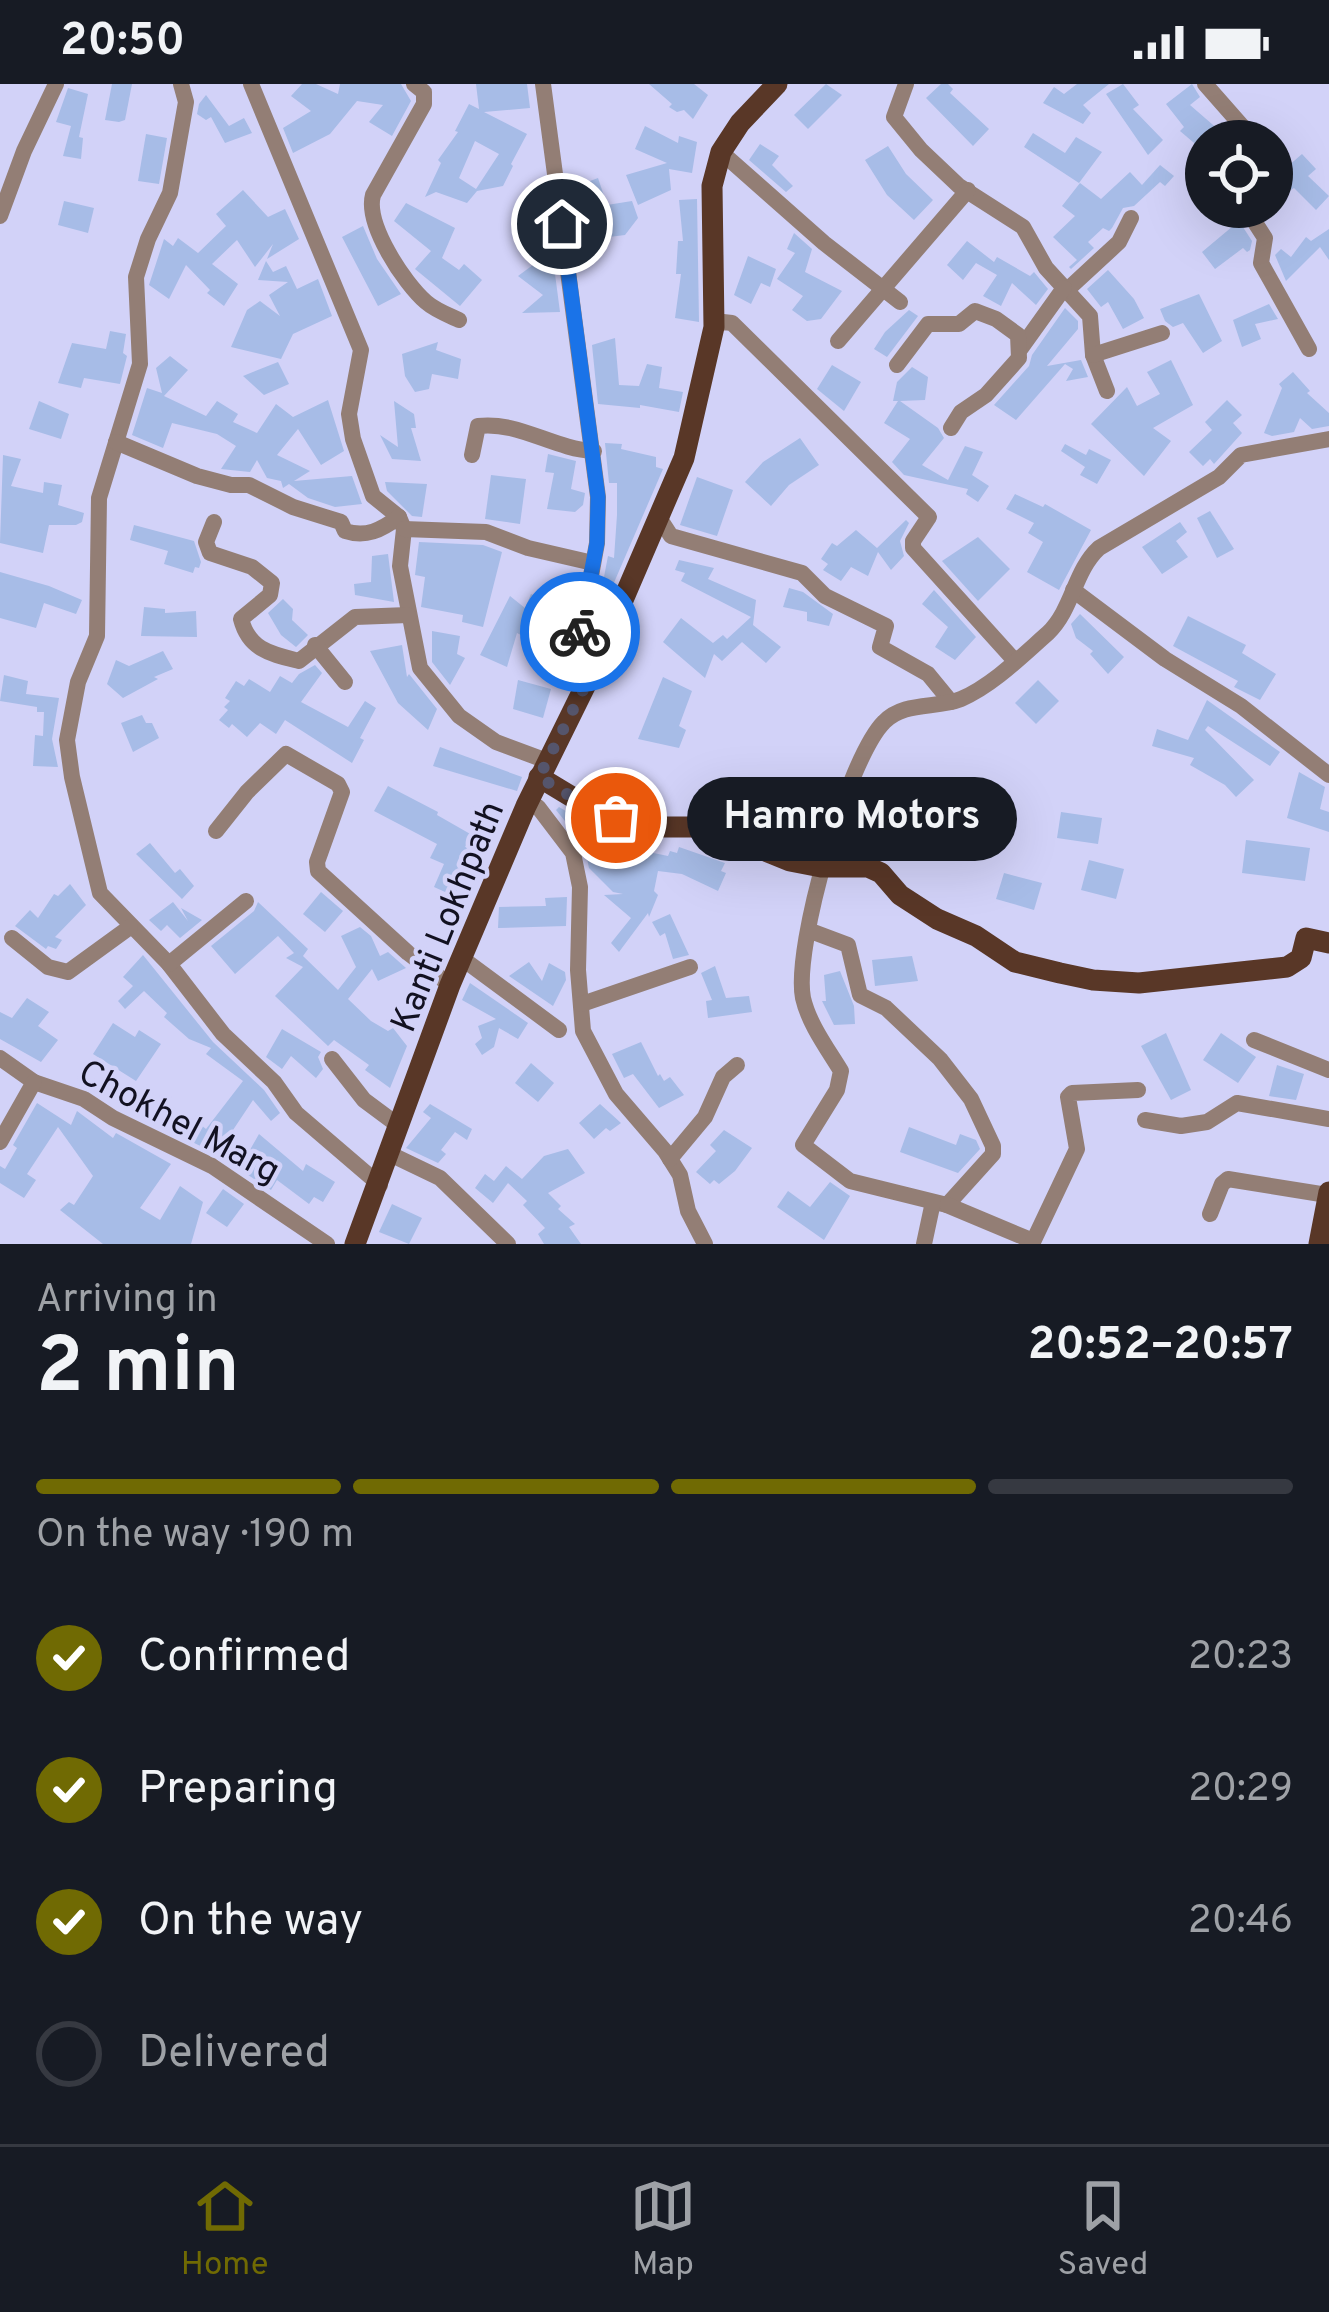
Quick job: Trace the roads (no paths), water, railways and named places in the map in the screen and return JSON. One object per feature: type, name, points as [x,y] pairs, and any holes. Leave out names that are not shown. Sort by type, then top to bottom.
[{"type":"main road","name":"Kanti Lokhpath","points":[[355,1244],[450,985],[684,458],[714,327],[712,186],[721,152],[740,123],[777,84]]},
{"type":"main road","points":[[543,769],[587,806],[640,826],[706,827],[790,861],[821,867],[868,867],[937,920],[976,936],[1016,962],[1093,980],[1138,983],[1286,967],[1301,958],[1306,938],[1329,943]]},
{"type":"main road","points":[[1319,1244],[1328,1193]]},
{"type":"street","points":[[0,216],[56,84]]},
{"type":"street","points":[[181,84],[186,102],[170,193],[136,277],[140,364],[99,498],[97,636],[78,682],[67,740],[86,846],[100,893],[169,964],[223,1034],[274,1082],[296,1113],[380,1186]]},
{"type":"street","points":[[251,84],[361,350],[349,414],[363,476],[374,496],[401,523],[400,566],[420,668],[459,716],[543,769]]},
{"type":"street","points":[[414,84],[424,92],[424,104],[373,195],[370,212],[389,254],[412,287],[429,305],[459,320]]},
{"type":"street","points":[[543,84],[598,497],[579,641],[580,656],[592,672]]},
{"type":"street","points":[[906,84],[894,117],[921,150],[968,190],[1023,227],[1046,268],[1090,316],[1093,355],[1107,391]]},
{"type":"street","points":[[1205,84],[1237,120]]},
{"type":"street","points":[[721,152],[901,302]]},
{"type":"street","points":[[838,341],[968,190]]},
{"type":"street","points":[[951,428],[961,412],[986,395],[1019,358],[1065,290],[1119,242],[1131,218]]},
{"type":"street","points":[[1259,228],[1265,238],[1261,262],[1310,349]]},
{"type":"street","points":[[897,365],[928,324],[959,324],[975,310],[1018,335],[1022,348]]},
{"type":"street","points":[[714,327],[732,323],[929,518],[913,548],[1015,662]]},
{"type":"street","points":[[1093,355],[1162,333]]},
{"type":"street","points":[[472,455],[478,426],[501,424],[547,442],[594,451]]},
{"type":"street","points":[[1138,1090],[1067,1097],[1077,1149],[1033,1242],[940,1203],[850,1181],[803,1145],[837,1090],[841,1071],[803,998],[802,957],[821,867],[863,754],[885,720],[909,708],[967,697],[1015,662],[1053,628],[1089,557],[1219,477],[1235,458],[1329,440]]},
{"type":"street","points":[[116,442],[197,476],[249,485],[293,507],[341,522],[351,533],[368,534],[401,523],[486,532],[592,563]]},
{"type":"street","points":[[660,519],[671,536],[802,573],[826,596],[880,619],[886,626],[880,647],[928,674],[951,702]]},
{"type":"street","points":[[214,522],[206,542],[210,553],[252,567],[272,583],[270,595],[241,619],[255,647],[299,661],[355,617],[408,614]]},
{"type":"street","points":[[1073,590],[1165,659],[1241,706],[1329,775]]},
{"type":"street","points":[[315,645],[345,682]]},
{"type":"street","points":[[216,831],[286,754],[338,784],[342,792],[318,871],[450,985]]},
{"type":"street","points":[[526,806],[538,807],[573,853],[580,887],[583,1031],[607,1077],[680,1175],[688,1211],[705,1244]]},
{"type":"street","points":[[169,964],[246,901]]},
{"type":"street","points":[[12,938],[47,967],[68,972],[130,927]]},
{"type":"street","points":[[808,930],[848,945],[860,995],[886,1008],[940,1059],[979,1116],[993,1154],[940,1203],[924,1244]]},
{"type":"street","points":[[460,962],[467,962],[559,1030]]},
{"type":"street","points":[[582,1004],[690,967]]},
{"type":"street","points":[[1254,1040],[1329,1070]]},
{"type":"street","name":"Chokhel Marg","points":[[0,1058],[34,1082],[84,1099],[212,1166],[327,1244]]},
{"type":"street","points":[[332,1059],[364,1100],[399,1126]]},
{"type":"street","points":[[670,1160],[705,1118],[724,1078],[737,1065]]},
{"type":"street","points":[[0,1142],[34,1082]]},
{"type":"street","points":[[1145,1120],[1181,1126],[1207,1122],[1237,1103],[1329,1119]]},
{"type":"street","points":[[390,1154],[440,1178],[508,1244]]},
{"type":"street","points":[[1210,1214],[1228,1179],[1328,1193]]},
{"type":"place","name":"Hamro Motors","points":[[616,818]]}]
